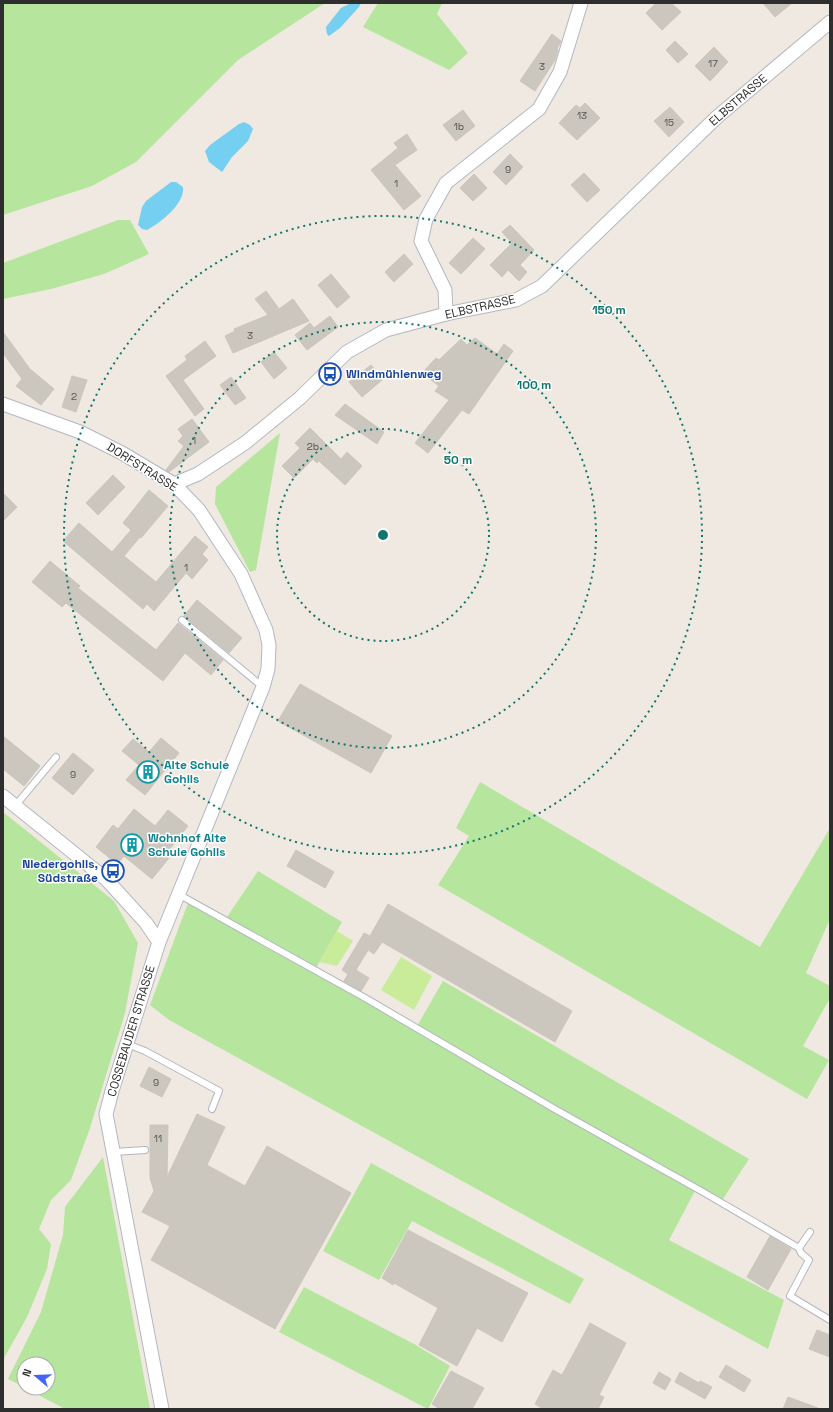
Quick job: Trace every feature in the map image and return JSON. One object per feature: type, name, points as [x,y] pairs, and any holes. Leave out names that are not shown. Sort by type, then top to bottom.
[{"type":"street","points":[[446,314],[445,290],[421,242],[426,219],[446,183],[539,109],[560,72],[581,3]]},
{"type":"street","name":"ELBSTRASSE","points":[[174,484],[198,474],[245,443],[300,398],[347,352],[386,330],[446,314],[516,300],[542,286],[717,117],[830,22]]},
{"type":"street","name":"DORFSTRASSE","points":[[3,404],[80,432],[122,453],[174,484],[199,510],[241,574],[266,630],[269,645],[268,669]]},
{"type":"street","name":"COSSEBAUDER STRASSE","points":[[162,1409],[106,1114],[159,942],[263,687],[268,669]]},
{"type":"street","points":[[3,796],[106,879],[146,923],[159,942]]},
{"type":"lane","points":[[182,620],[263,687]]},
{"type":"lane","points":[[15,806],[56,757]]},
{"type":"lane","points":[[178,894],[373,1003],[553,1108],[799,1248],[801,1253],[809,1260],[790,1296],[830,1320]]},
{"type":"lane","points":[[127,1044],[145,1051],[219,1091],[212,1109]]},
{"type":"lane","points":[[114,1152],[145,1150]]},
{"type":"lane","points":[[799,1248],[810,1232]]},
{"type":"green space","points":[[3,3],[325,3],[238,60],[136,162],[92,186],[3,215]]},
{"type":"green space","points":[[378,3],[442,3],[437,14],[468,53],[449,70],[363,27]]},
{"type":"green space","points":[[118,220],[130,220],[149,254],[104,274],[51,289],[3,299],[3,263]]},
{"type":"green space","points":[[280,433],[256,570],[250,572],[215,504],[216,487]]},
{"type":"green space","points":[[480,782],[760,947],[830,828],[830,919],[806,973],[830,986],[830,998],[803,1046],[829,1060],[807,1099],[438,885],[469,836],[456,828]]},
{"type":"green space","points":[[3,812],[114,901],[138,943],[125,1013],[90,1128],[71,1180],[51,1200],[39,1229],[51,1244],[47,1269],[27,1317],[3,1360]]},
{"type":"green space","points":[[258,871],[342,922],[316,968],[417,1026],[443,981],[749,1159],[721,1202],[697,1187],[669,1240],[784,1300],[768,1349],[169,1020],[150,1005],[188,903],[191,903],[193,898],[227,917]]},
{"type":"green space","points":[[337,931],[353,941],[337,966],[319,962]]},
{"type":"green space","points":[[401,957],[432,976],[414,1010],[381,990]]},
{"type":"green space","points":[[103,1157],[150,1409],[65,1409],[40,1396],[56,1396],[56,1356],[19,1356],[41,1312],[63,1235],[65,1207]]},
{"type":"green space","points":[[371,1163],[584,1279],[570,1304],[412,1221],[379,1280],[323,1251]]},
{"type":"green space","points":[[304,1287],[414,1344],[450,1366],[428,1409],[279,1332]]},
{"type":"green space","points":[[16,1363],[16,1383],[8,1379]]},
{"type":"water","points":[[351,3],[361,3],[340,28],[329,36],[327,34],[326,27],[341,8]]},
{"type":"water","points":[[244,122],[250,125],[253,129],[248,141],[232,157],[222,172],[209,162],[205,151],[210,145]]},
{"type":"water","points":[[171,182],[176,182],[183,187],[183,193],[180,200],[165,218],[147,230],[142,229],[138,225],[142,207],[146,201]]},
{"type":"building","points":[[656,3],[671,3],[681,12],[662,30],[646,13]]},
{"type":"building","points":[[763,3],[792,3],[775,17]]},
{"type":"building","points":[[552,34],[561,41],[557,49],[555,60],[535,91],[520,81]]},
{"type":"building","points":[[675,41],[688,54],[678,63],[666,50]]},
{"type":"building","points":[[714,47],[728,62],[710,81],[695,66]]},
{"type":"building","points":[[585,103],[600,118],[577,140],[559,123],[576,105],[580,108]]},
{"type":"building","points":[[670,107],[684,122],[669,137],[654,121]]},
{"type":"building","points":[[463,110],[475,126],[456,141],[443,125]]},
{"type":"building","points":[[407,134],[417,150],[395,165],[421,196],[404,210],[371,170],[398,148],[394,143]]},
{"type":"building","points":[[510,154],[523,167],[506,185],[493,172]]},
{"type":"building","points":[[584,173],[600,190],[587,202],[571,185]]},
{"type":"building","points":[[474,174],[487,188],[473,201],[460,188]]},
{"type":"building","points":[[510,225],[534,250],[520,265],[527,272],[519,281],[508,270],[502,277],[490,265],[512,243],[502,232]]},
{"type":"building","points":[[473,238],[485,249],[461,274],[449,263]]},
{"type":"building","points":[[404,254],[413,264],[394,282],[385,272]]},
{"type":"building","points":[[331,274],[350,297],[337,308],[318,285]]},
{"type":"building","points":[[266,291],[279,309],[293,299],[309,321],[233,353],[225,336],[235,331],[234,329],[268,315],[255,299]]},
{"type":"building","points":[[330,316],[338,327],[307,350],[295,335],[310,323],[314,328]]},
{"type":"building","points":[[3,332],[30,369],[54,389],[41,405],[16,386],[22,379],[3,353]]},
{"type":"building","points":[[475,338],[497,354],[504,344],[513,351],[469,414],[462,410],[428,453],[415,443],[449,400],[435,391],[439,386],[422,373],[436,358],[439,360],[461,339],[467,345]]},
{"type":"building","points":[[205,341],[216,356],[183,380],[204,409],[195,416],[166,376],[187,360],[185,356]]},
{"type":"building","points":[[274,352],[287,368],[274,379],[261,362]]},
{"type":"building","points":[[371,365],[383,379],[362,397],[349,382]]},
{"type":"building","points":[[72,376],[87,380],[76,412],[62,407]]},
{"type":"building","points":[[231,377],[246,398],[235,405],[220,385]]},
{"type":"building","points":[[345,404],[384,432],[377,444],[335,415]]},
{"type":"building","points":[[192,419],[209,442],[169,472],[166,470],[184,446],[178,441],[183,436],[178,429]]},
{"type":"building","points":[[310,428],[341,459],[347,452],[362,466],[345,485],[319,461],[317,463],[313,459],[294,478],[282,466],[300,448],[295,443]]},
{"type":"building","points":[[113,475],[125,487],[98,515],[86,503]]},
{"type":"building","points":[[149,490],[168,506],[124,556],[156,582],[195,536],[208,547],[202,554],[208,560],[192,579],[186,573],[154,611],[147,604],[143,609],[63,541],[79,523],[112,552],[131,530],[123,523]]},
{"type":"building","points":[[3,493],[17,507],[3,521]]},
{"type":"building","points":[[50,561],[80,586],[78,588],[156,650],[178,623],[223,660],[211,675],[185,653],[163,681],[66,603],[62,607],[32,582]]},
{"type":"building","points":[[197,600],[242,638],[229,653],[184,616]]},
{"type":"building","points":[[300,684],[392,736],[371,773],[278,721]]},
{"type":"building","points":[[3,736],[40,766],[24,786],[3,769]]},
{"type":"building","name":"Alte Schule Gohlis","points":[[161,738],[179,753],[145,795],[126,780],[139,765],[122,751],[133,739],[149,752]]},
{"type":"building","points":[[73,753],[94,770],[73,795],[52,778]]},
{"type":"building","name":"Wohnhof Alte Schule Gohlis","points":[[134,809],[155,826],[168,810],[188,826],[165,855],[169,858],[152,879],[124,856],[117,864],[96,847],[113,825],[118,829]]},
{"type":"building","points":[[296,850],[334,872],[325,888],[287,866]]},
{"type":"building","points":[[388,904],[572,1011],[555,1042],[382,942],[374,954],[368,950],[356,970],[369,978],[361,991],[344,981],[348,974],[342,970],[364,933],[370,936]]},
{"type":"building","points":[[149,1067],[171,1079],[162,1097],[140,1086]]},
{"type":"building","points":[[197,1114],[225,1127],[207,1165],[245,1186],[267,1146],[351,1193],[275,1329],[151,1260],[170,1226],[142,1212],[154,1191],[150,1178],[150,1125],[168,1125],[167,1177]]},
{"type":"building","points":[[408,1230],[528,1293],[502,1342],[477,1328],[457,1366],[419,1345],[438,1308],[394,1283],[393,1285],[382,1278]]},
{"type":"building","points":[[770,1236],[791,1249],[768,1290],[747,1277]]},
{"type":"building","points":[[590,1323],[626,1343],[599,1395],[604,1397],[598,1409],[543,1409],[535,1404],[553,1370],[562,1375]]},
{"type":"building","points":[[817,1330],[830,1335],[830,1357],[809,1349]]},
{"type":"building","points":[[726,1365],[751,1380],[744,1392],[719,1377]]},
{"type":"building","points":[[451,1371],[484,1388],[472,1409],[440,1409],[432,1404]]},
{"type":"building","points":[[659,1372],[671,1379],[665,1390],[653,1383]]},
{"type":"building","points":[[680,1372],[699,1383],[700,1381],[712,1387],[705,1399],[675,1382]]},
{"type":"building","points":[[788,1397],[818,1408],[783,1409]]},
{"type":"place","name":"Windmühlenweg","points":[[330,374]]},
{"type":"place","name":"Alte Schule Gohlis","points":[[148,772]]},
{"type":"place","name":"Wohnhof Alte Schule Gohlis","points":[[132,845]]},
{"type":"place","name":"Niedergohlis, Südstraße","points":[[113,871]]}]
